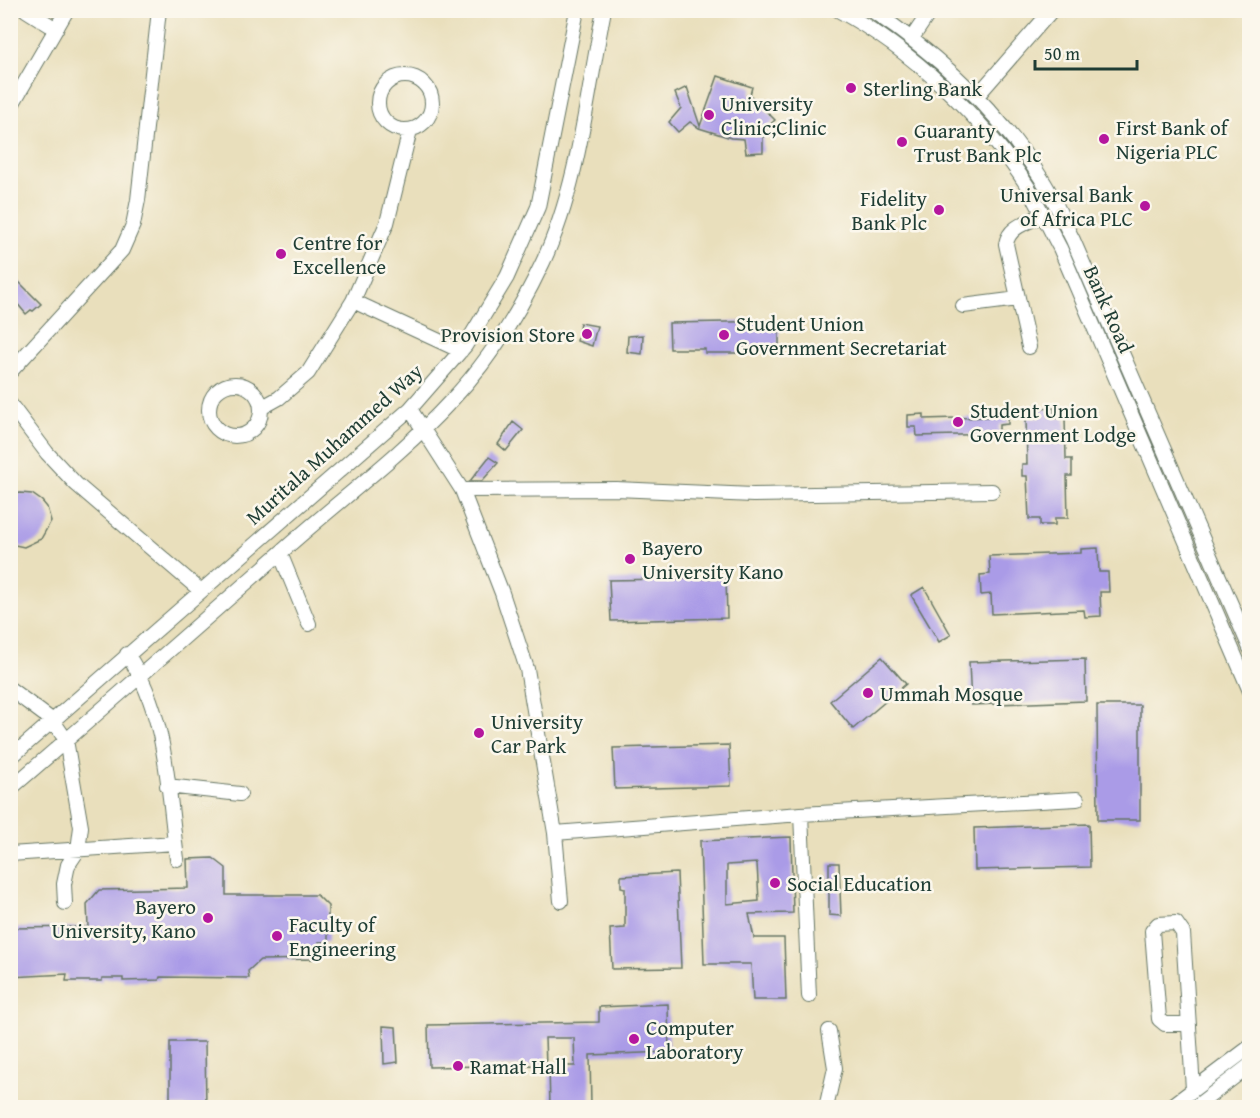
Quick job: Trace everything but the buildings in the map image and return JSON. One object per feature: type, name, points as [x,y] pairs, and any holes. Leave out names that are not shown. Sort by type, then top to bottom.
[{"type":"street","points":[[26,10],[56,29]]},
{"type":"street","points":[[11,107],[67,10]]},
{"type":"street","points":[[10,372],[123,250],[133,225],[138,200],[159,10]]},
{"type":"street","name":"Muritala Muhammed Way","points":[[10,758],[410,409],[461,351],[507,277],[538,207],[577,10]]},
{"type":"street","points":[[10,789],[423,428],[450,402],[488,356],[515,315],[543,260],[562,210],[580,137],[604,10]]},
{"type":"street","name":"Bank Road","points":[[838,10],[869,29],[930,76],[959,103],[986,131],[1028,187],[1060,248],[1250,691]]},
{"type":"street","points":[[871,10],[912,38],[977,96],[1042,178],[1073,240],[1250,648]]},
{"type":"street","points":[[912,38],[931,10]]},
{"type":"street","points":[[977,96],[1052,10]]},
{"type":"street","points":[[261,408],[279,398],[308,373],[353,301],[387,223],[410,130]]},
{"type":"street","points":[[1029,347],[1005,244],[1008,234],[1043,215]]},
{"type":"street","points":[[963,306],[1018,299]]},
{"type":"street","points":[[353,301],[461,351]]},
{"type":"street","points":[[10,404],[47,453],[76,484],[201,591]]},
{"type":"street","points":[[410,409],[462,490],[502,593],[527,669],[555,833],[561,902]]},
{"type":"street","points":[[462,490],[616,489],[753,495],[992,490]]},
{"type":"street","points":[[280,554],[309,624]]},
{"type":"street","points":[[127,654],[141,675],[156,712],[177,859]]},
{"type":"street","points":[[10,689],[53,721],[66,740],[81,827],[78,850],[68,865],[64,884],[65,903]]},
{"type":"street","points":[[167,786],[240,794]]},
{"type":"street","points":[[555,833],[801,814],[1077,799]]},
{"type":"street","points":[[801,814],[809,996]]},
{"type":"street","points":[[10,854],[175,843]]},
{"type":"street","points":[[1189,1024],[1165,1024],[1160,1019],[1152,931],[1158,924],[1176,924],[1183,933],[1189,1024],[1193,1089]]},
{"type":"street","points":[[826,1107],[835,1068],[829,1031]]},
{"type":"street","points":[[1169,1107],[1250,1047]]},
{"type":"street","points":[[1194,1107],[1250,1065]]},
{"type":"place","name":"Sterling Bank","points":[[851,88]]},
{"type":"place","name":"University Clinic;Clinic","points":[[709,115]]},
{"type":"place","name":"First Bank of Nigeria PLC","points":[[1104,139]]},
{"type":"place","name":"Guaranty Trust Bank Plc","points":[[902,142]]},
{"type":"place","name":"Universal Bank of Africa PLC","points":[[1145,206]]},
{"type":"place","name":"Fidelity Bank Plc","points":[[939,210]]},
{"type":"place","name":"Centre for Excellence","points":[[281,254]]},
{"type":"place","name":"Provision Store","points":[[587,334]]},
{"type":"place","name":"Student Union Government Secretariat","points":[[724,335]]},
{"type":"place","name":"Student Union Government Lodge","points":[[958,422]]},
{"type":"place","name":"Bayero University Kano","points":[[630,559]]},
{"type":"place","name":"Ummah Mosque","points":[[868,693]]},
{"type":"place","name":"University Car Park","points":[[479,733]]},
{"type":"place","name":"Social Education","points":[[775,883]]},
{"type":"place","name":"Bayero University, Kano","points":[[208,918]]},
{"type":"place","name":"Faculty of Engineering","points":[[277,936]]},
{"type":"place","name":"Computer Laboratory","points":[[634,1039]]},
{"type":"place","name":"Ramat Hall","points":[[458,1066]]}]
